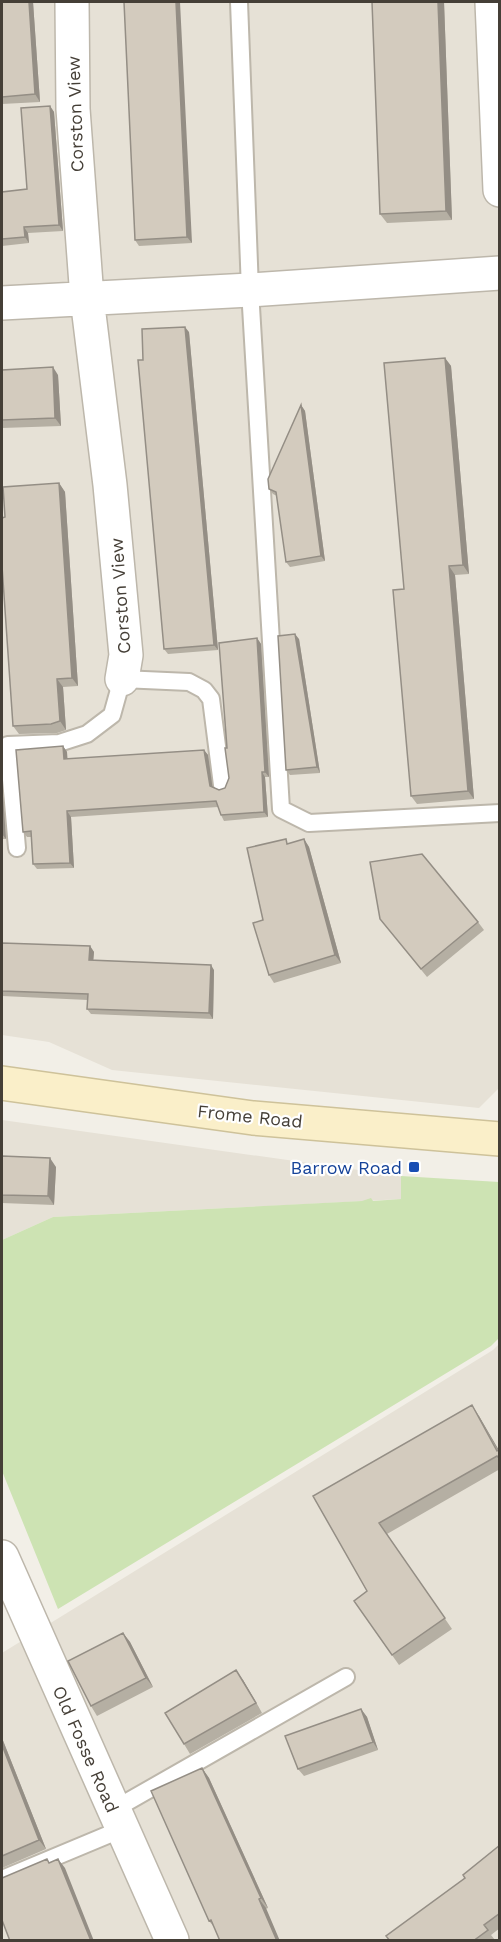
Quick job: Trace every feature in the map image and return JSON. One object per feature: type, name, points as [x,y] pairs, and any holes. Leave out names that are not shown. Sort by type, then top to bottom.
[{"type":"street","name":"Corston View","points":[[72,2],[73,109],[87,298],[110,485],[126,655],[122,679]]},
{"type":"street","points":[[492,2],[500,190]]},
{"type":"street","points":[[2,303],[250,290],[500,273]]},
{"type":"street","name":"Frome Road","points":[[2,1083],[253,1118],[500,1139]]},
{"type":"street","name":"Old Fosse Road","points":[[2,1557],[172,1941]]},
{"type":"lane","points":[[239,2],[250,290],[281,809],[309,824],[500,813]]},
{"type":"lane","points":[[122,679],[189,682],[204,690],[211,699],[222,785]]},
{"type":"lane","name":"Corston View","points":[[17,848],[8,745],[59,742],[87,734],[112,714],[122,679]]},
{"type":"lane","points":[[2,1879],[118,1820],[346,1677]]},
{"type":"shaded area","points":[[2,2],[499,2],[500,1087],[479,1108],[112,1070],[49,1042],[2,1035]]},
{"type":"shaded area","points":[[2,1120],[401,1176],[402,1199],[53,1217],[2,1240]]},
{"type":"shaded area","points":[[499,1344],[499,1940],[2,1940],[2,1653],[493,1350]]},
{"type":"green space","points":[[401,1176],[499,1182],[499,1338],[491,1346],[58,1609],[2,1471],[2,1240],[53,1217],[362,1201],[371,1198],[373,1201],[401,1199]]},
{"type":"building","points":[[2,2],[29,2],[35,94],[2,97]]},
{"type":"building","points":[[124,2],[176,2],[187,237],[135,240]]},
{"type":"building","points":[[372,2],[438,2],[446,211],[380,214]]},
{"type":"building","points":[[50,106],[59,225],[24,227],[25,237],[2,239],[2,192],[27,189],[21,108]]},
{"type":"building","points":[[185,327],[214,645],[164,649],[138,360],[143,360],[142,329]]},
{"type":"building","points":[[445,358],[463,565],[449,566],[468,791],[411,796],[393,590],[404,589],[384,363]]},
{"type":"building","points":[[53,367],[55,418],[2,420],[2,370]]},
{"type":"building","points":[[301,405],[321,556],[286,562],[276,492],[269,489],[268,479]]},
{"type":"building","points":[[59,483],[72,678],[57,679],[60,721],[51,724],[13,726],[2,566],[2,518],[5,517],[3,487]]},
{"type":"building","points":[[295,634],[317,767],[286,770],[278,636]]},
{"type":"building","points":[[257,638],[265,772],[262,772],[264,812],[221,815],[216,801],[67,811],[70,863],[33,864],[31,831],[23,832],[16,750],[63,746],[64,759],[204,750],[210,786],[219,790],[225,788],[229,778],[219,643]]},
{"type":"building","points":[[286,839],[287,844],[304,839],[335,955],[269,975],[253,923],[263,920],[247,848]]},
{"type":"building","points":[[422,854],[478,922],[421,969],[380,919],[370,862]]},
{"type":"building","points":[[2,943],[90,946],[89,960],[211,965],[209,1013],[87,1009],[88,994],[2,991]]},
{"type":"building","points":[[2,1156],[50,1158],[48,1196],[2,1195]]},
{"type":"building","points":[[472,1405],[497,1451],[500,1449],[500,1459],[497,1456],[379,1523],[445,1618],[392,1655],[354,1601],[367,1591],[313,1496]]},
{"type":"building","points":[[123,1633],[146,1678],[91,1706],[68,1661]]},
{"type":"building","points":[[236,1670],[256,1703],[184,1744],[165,1713]]},
{"type":"building","points":[[361,1709],[373,1742],[298,1769],[285,1736]]},
{"type":"building","points":[[2,1745],[39,1840],[2,1856]]},
{"type":"building","points":[[202,1768],[261,1898],[259,1899],[277,1941],[220,1941],[151,1791]]},
{"type":"building","points":[[500,1845],[500,1913],[484,1925],[488,1930],[473,1941],[390,1941],[386,1936],[465,1878],[463,1875]]},
{"type":"building","points":[[47,1859],[49,1863],[58,1859],[91,1941],[10,1941],[2,1920],[2,1878]]},
{"type":"place","name":"Barrow Road","points":[[414,1167]]}]
